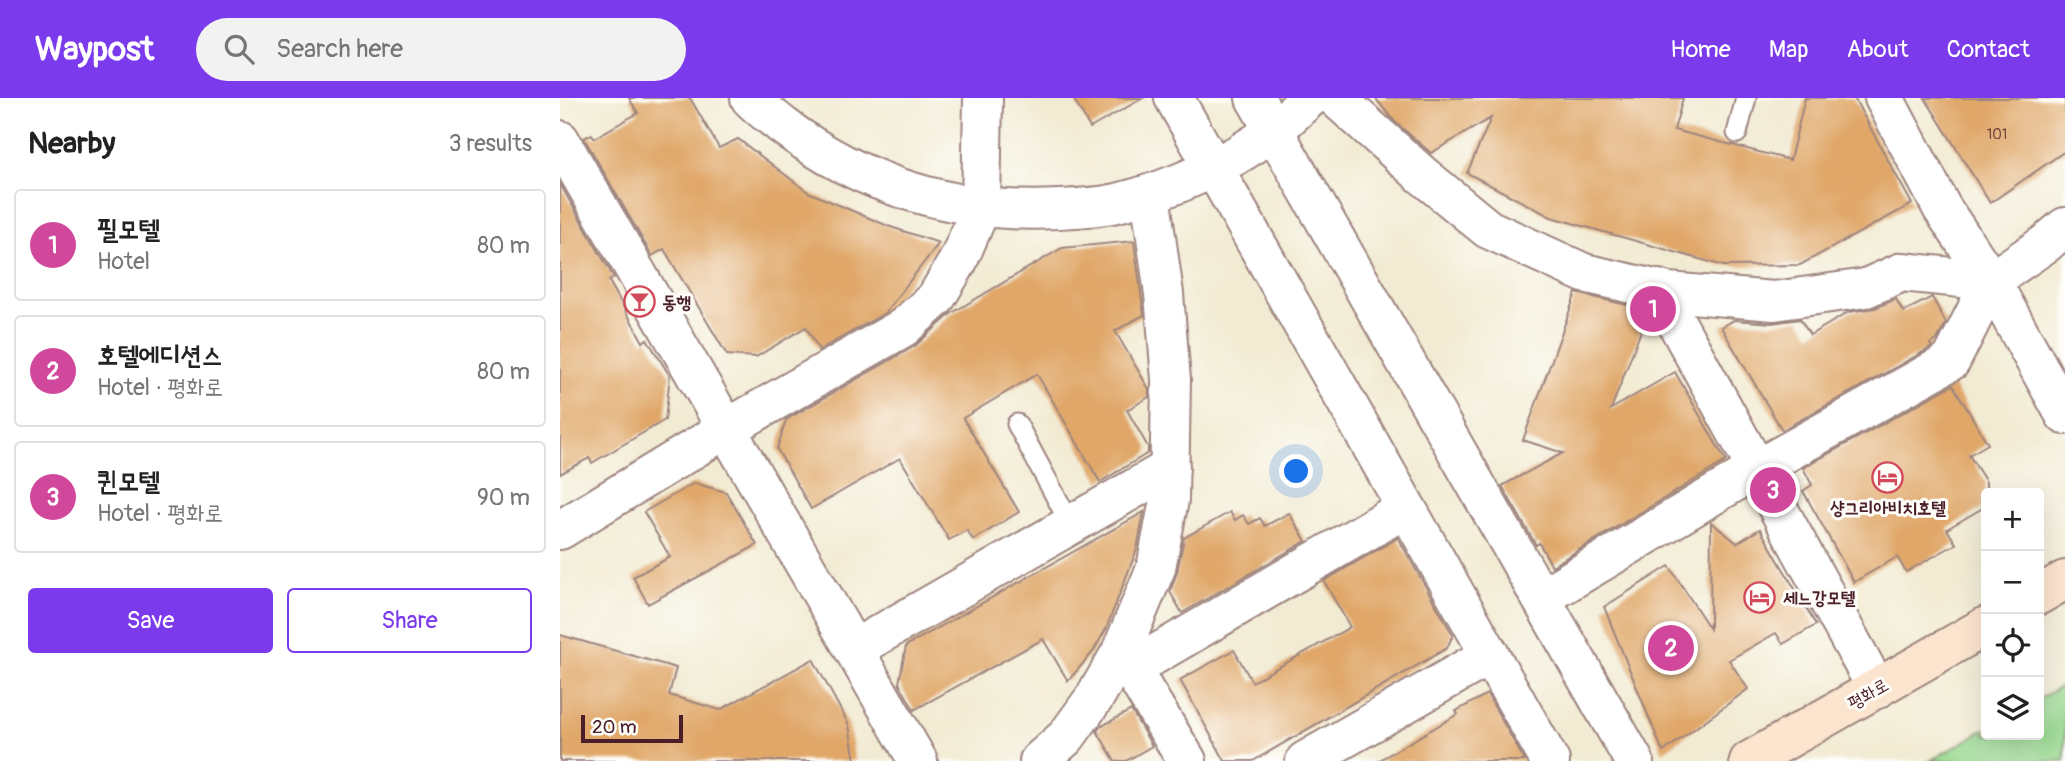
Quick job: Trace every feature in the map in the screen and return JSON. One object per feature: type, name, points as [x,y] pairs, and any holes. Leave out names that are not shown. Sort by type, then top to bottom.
[{"type":"street","points":[[750,98],[805,143],[860,174],[919,195],[981,208],[1028,211],[1115,204],[1150,194],[1213,168],[1273,130],[1310,98]]},
{"type":"street","points":[[560,530],[726,429],[904,327],[936,298],[958,261],[981,208],[983,98]]},
{"type":"street","points":[[1174,98],[1550,761]]},
{"type":"street","points":[[1255,98],[1634,761]]},
{"type":"street","points":[[1336,98],[1488,229],[1584,273],[1657,289],[1774,301],[1866,288],[1902,272],[1991,281]]},
{"type":"street","points":[[1884,98],[1942,208],[1991,281],[2065,415]]},
{"type":"street","points":[[560,140],[918,761]]},
{"type":"street","points":[[1150,194],[1164,295],[1170,367],[1169,500],[1156,568],[1127,660],[1187,761]]},
{"type":"street","points":[[1541,598],[1755,470],[1951,361],[1991,281],[2065,227]]},
{"type":"street","points":[[1657,289],[1877,689]]},
{"type":"street","points":[[854,649],[1170,468]]},
{"type":"street","points":[[1039,761],[1066,737],[1095,697],[1127,660],[1406,508]]},
{"type":"street","points":[[2044,593],[2065,580]]},
{"type":"street","name":"평화로","points":[[1749,761],[1981,629]]},
{"type":"street","points":[[1305,761],[1490,655]]},
{"type":"lane","points":[[1737,133],[1746,98]]},
{"type":"lane","points":[[1017,424],[1071,525]]},
{"type":"green space","points":[[2065,684],[2065,761],[1930,761],[1981,732],[1981,740],[2044,740],[2044,696]]},
{"type":"building","points":[[629,98],[690,98],[719,148],[738,139],[808,192],[888,226],[939,243],[885,313],[819,350],[806,327],[756,357],[727,355],[664,249],[652,256],[584,138],[592,134],[594,138],[638,113]]},
{"type":"building","points":[[1073,98],[1143,98],[1090,128]]},
{"type":"building","points":[[1375,98],[1683,98],[1674,130],[1790,160],[1805,98],[1854,98],[1912,204],[1800,265],[1724,266],[1551,217],[1467,173],[1491,118],[1431,153],[1395,122]]},
{"type":"building","points":[[1925,98],[2065,98],[2065,151],[1990,203]]},
{"type":"building","points":[[560,184],[614,278],[609,281],[643,342],[647,339],[670,376],[665,420],[592,463],[589,458],[560,474]]},
{"type":"building","points":[[1134,241],[1144,315],[1115,331],[1149,389],[1149,397],[1127,410],[1148,447],[1148,453],[1100,482],[1037,374],[963,418],[1019,512],[973,540],[967,530],[949,540],[900,458],[811,509],[777,449],[786,420],[915,346],[952,313],[1062,248]]},
{"type":"building","points":[[1576,293],[1644,309],[1647,315],[1611,409],[1675,372],[1726,461],[1552,566],[1539,543],[1536,545],[1502,486],[1563,453],[1523,440]]},
{"type":"building","points":[[1932,297],[1946,323],[1937,340],[1930,344],[1932,347],[1782,430],[1721,327],[1734,320],[1772,323],[1800,319],[1810,335],[1849,312],[1875,308],[1896,299],[1903,312]]},
{"type":"building","points":[[1953,385],[1988,444],[1969,455],[1986,482],[1986,488],[1981,488],[1981,509],[1947,529],[1956,544],[1906,572],[1897,557],[1854,582],[1803,491],[1812,485],[1803,468]]},
{"type":"building","points":[[694,483],[726,492],[757,545],[648,604],[633,577],[670,557],[644,512]]},
{"type":"building","points":[[1144,512],[1137,549],[1106,629],[1093,652],[1068,681],[1043,639],[914,710],[899,683],[906,646]]},
{"type":"building","points":[[1230,512],[1235,520],[1243,515],[1249,524],[1260,518],[1265,526],[1289,513],[1306,541],[1182,613],[1170,592],[1184,538]]},
{"type":"building","points":[[1711,522],[1737,543],[1760,529],[1816,625],[1783,644],[1776,633],[1729,660],[1748,689],[1663,752],[1604,607],[1669,566],[1710,629]]},
{"type":"building","points":[[1398,538],[1453,635],[1447,648],[1253,761],[1225,761],[1180,680],[1234,650],[1252,682],[1350,627],[1324,581]]},
{"type":"building","points":[[560,635],[676,668],[669,695],[720,710],[813,659],[849,725],[855,761],[560,761]]},
{"type":"building","points":[[1487,694],[1525,761],[1378,761],[1458,714],[1456,711]]},
{"type":"building","points":[[1131,710],[1152,746],[1126,761],[1115,761],[1097,731]]},
{"type":"place","name":"동행","points":[[639,302]]},
{"type":"place","name":"필모텔","points":[[1653,309]]},
{"type":"place","name":"샹그리아비치호텔","points":[[1888,478]]},
{"type":"place","name":"퀸모텔","points":[[1773,490]]},
{"type":"place","name":"세느강모텔","points":[[1760,598]]},
{"type":"place","name":"호텔에디션스","points":[[1671,648]]}]
